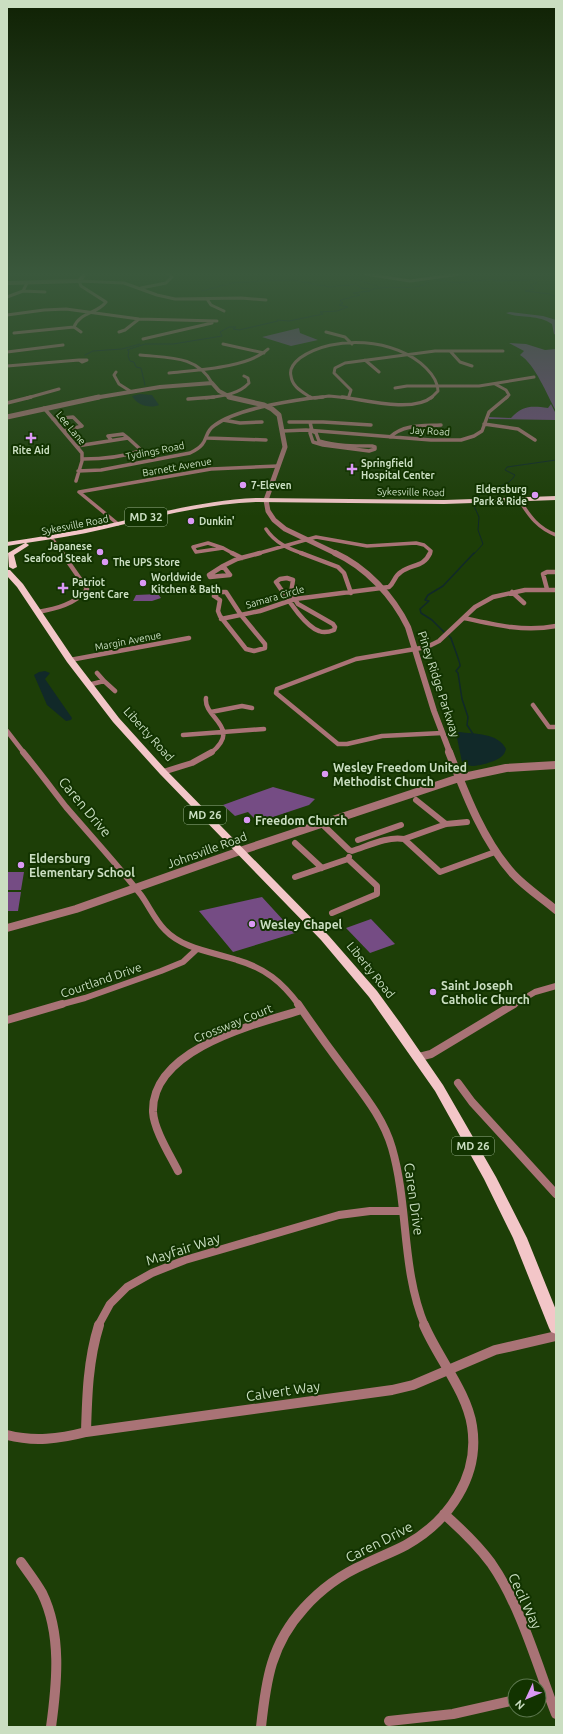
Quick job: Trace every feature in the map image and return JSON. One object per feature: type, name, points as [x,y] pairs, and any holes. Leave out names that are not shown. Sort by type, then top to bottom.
[{"type":"main road","points":[[268,493],[280,500]]},
{"type":"main road","name":"Sykesville Road","points":[[7,548],[53,540],[190,510],[253,502],[266,503],[280,500],[451,503],[520,501],[556,498]]},
{"type":"main road","name":"Sykesville Road","points":[[7,544],[118,524],[199,506],[246,500],[266,503]]},
{"type":"main road","points":[[10,570],[13,563],[10,557],[12,552],[29,544]]},
{"type":"main road","name":"Liberty Road","points":[[7,558],[10,570],[10,579],[20,586],[88,685],[121,725],[163,772],[344,960],[384,1008],[419,1057],[460,1123],[501,1198],[520,1238],[556,1328]]},
{"type":"main road","name":"Liberty Road","points":[[10,570],[19,579],[20,586]]},
{"type":"street","points":[[140,355],[181,360],[203,368],[218,391],[235,399],[269,407],[279,415],[285,446],[268,493],[266,503]]},
{"type":"street","points":[[169,372],[248,360],[260,355]]},
{"type":"street","points":[[305,355],[293,365],[290,372],[292,380],[300,390],[312,398]]},
{"type":"street","points":[[349,396],[351,390],[335,376],[334,370],[345,363],[410,355],[421,362],[434,377],[438,387]]},
{"type":"street","points":[[454,355],[460,362],[472,366]]},
{"type":"street","points":[[7,366],[79,360]]},
{"type":"street","points":[[365,360],[379,372]]},
{"type":"street","points":[[116,372],[114,374],[116,379],[130,391]]},
{"type":"street","points":[[188,399],[224,394],[240,390],[248,385],[248,378],[244,376]]},
{"type":"street","points":[[395,388],[407,386],[438,387],[495,384],[534,377]]},
{"type":"street","points":[[7,418],[130,391],[168,386],[212,383]]},
{"type":"street","name":"Jay Road","points":[[282,432],[312,431],[446,441],[461,440],[479,434],[489,412],[509,395],[506,390],[495,384]]},
{"type":"street","name":"Tydings Road","points":[[78,471],[98,470],[186,454],[204,446],[211,428],[223,420],[269,407],[312,398],[333,396],[349,396],[380,403],[408,404],[431,398],[438,392],[438,387]]},
{"type":"street","points":[[7,403],[59,389]]},
{"type":"street","name":"Lee Lane","points":[[45,409],[82,453],[83,459],[76,481]]},
{"type":"street","points":[[53,419],[73,417],[82,426],[64,430]]},
{"type":"street","points":[[223,420],[240,423],[262,422]]},
{"type":"street","points":[[288,422],[371,425]]},
{"type":"street","points":[[310,422],[312,441],[318,444],[369,451],[375,449],[375,447],[372,446],[344,446],[319,442],[316,433],[312,431]]},
{"type":"street","points":[[484,424],[514,428],[527,433],[534,440]]},
{"type":"street","points":[[390,437],[402,429],[418,426],[441,425]]},
{"type":"street","points":[[376,442],[377,436]]},
{"type":"street","points":[[77,446],[128,438],[140,449],[140,451],[99,459],[83,459]]},
{"type":"street","points":[[207,438],[266,440]]},
{"type":"street","name":"Barnett Avenue","points":[[118,524],[79,492],[211,469],[278,466]]},
{"type":"street","points":[[520,501],[533,522],[542,529],[556,535]]},
{"type":"street","name":"Piney Ridge Parkway","points":[[266,503],[268,515],[278,525],[348,560],[381,589],[404,616],[442,732],[459,778],[495,852],[514,874],[556,910]]},
{"type":"street","points":[[266,529],[272,538],[286,546],[338,567],[344,574],[351,593]]},
{"type":"street","points":[[223,566],[242,558],[306,539],[320,537],[349,544],[374,547],[416,543],[432,551],[429,558],[423,564],[397,573],[392,585],[381,589]]},
{"type":"street","points":[[38,612],[61,607],[82,595],[87,589],[53,540]]},
{"type":"street","points":[[223,548],[196,552],[193,547],[208,543],[223,548],[242,558]]},
{"type":"street","points":[[547,589],[543,574],[547,572],[556,572]]},
{"type":"street","points":[[287,578],[293,580],[291,593],[301,606],[336,627],[334,630],[322,632],[314,629],[288,601],[276,583],[278,580],[287,578]]},
{"type":"street","name":"Samara Circle","points":[[221,618],[269,609],[295,599],[381,589]]},
{"type":"street","points":[[442,732],[390,735],[374,737],[347,744],[338,744],[276,693],[279,687],[356,659],[381,654],[416,650],[439,642],[476,606],[486,601],[512,592],[547,589],[556,590]]},
{"type":"street","points":[[219,592],[228,594],[241,615],[265,644],[265,648],[254,651],[246,649],[221,618],[218,611],[220,600],[214,596],[219,592]]},
{"type":"street","points":[[512,592],[524,603]]},
{"type":"street","points":[[464,618],[515,629],[535,629],[556,626]]},
{"type":"street","name":"Margin Avenue","points":[[70,660],[189,638]]},
{"type":"street","points":[[97,673],[115,692]]},
{"type":"street","points":[[88,685],[104,681]]},
{"type":"street","points":[[163,772],[189,764],[209,754],[220,743],[223,732],[222,727],[205,703],[206,698]]},
{"type":"street","points":[[533,705],[549,727],[556,727]]},
{"type":"street","points":[[211,712],[242,706],[252,708]]},
{"type":"street","points":[[182,735],[264,729]]},
{"type":"street","name":"Caren Drive","points":[[7,731],[66,806],[136,888],[165,930],[176,938],[197,949],[243,961],[266,972],[289,992],[376,1112],[395,1158],[411,1280],[415,1298],[427,1330],[465,1402],[472,1422],[474,1440],[473,1458],[467,1477],[459,1494],[444,1514],[428,1530],[412,1542],[347,1572],[321,1590],[305,1605],[291,1624],[277,1649],[269,1671],[264,1696],[261,1727]]},
{"type":"street","name":"Johnsville Road","points":[[7,928],[57,915],[321,823],[459,778],[513,767],[556,766]]},
{"type":"street","points":[[416,800],[446,824]]},
{"type":"street","points":[[296,877],[348,859],[352,851],[385,840],[398,838],[404,839],[446,824],[467,822]]},
{"type":"street","points":[[321,823],[349,850],[352,851]]},
{"type":"street","points":[[358,840],[401,825]]},
{"type":"street","points":[[377,833],[385,840]]},
{"type":"street","points":[[404,839],[440,872],[495,852]]},
{"type":"street","points":[[295,843],[322,868]]},
{"type":"street","points":[[332,913],[378,894],[376,886],[348,859]]},
{"type":"street","name":"Courtland Drive","points":[[7,1020],[85,998],[161,971],[183,962],[197,949]]},
{"type":"street","points":[[419,1057],[431,1054],[535,992],[556,986]]},
{"type":"street","name":"Crossway Court","points":[[178,1171],[154,1113],[156,1095],[164,1075],[176,1062],[208,1043],[254,1025],[302,1010]]},
{"type":"street","points":[[458,1084],[476,1107],[556,1194]]},
{"type":"street","name":"Mayfair Way","points":[[86,1432],[89,1369],[95,1332],[113,1300],[124,1289],[138,1279],[162,1267],[339,1215],[370,1211],[402,1211]]},
{"type":"street","name":"Calvert Way","points":[[7,1435],[30,1440],[64,1439],[86,1432],[392,1390],[414,1385],[495,1350],[556,1336]]},
{"type":"street","name":"Cecil Way","points":[[444,1514],[479,1548],[502,1580],[538,1678]]},
{"type":"street","points":[[21,1562],[43,1596],[51,1619],[55,1645],[55,1697],[51,1727]]},
{"type":"street","name":"Cecil Way","points":[[547,1697],[556,1714]]},
{"type":"street","points":[[390,1721],[446,1715],[486,1708],[507,1702]]},
{"type":"shaded area","points":[[520,355],[556,355],[556,411],[536,372]]},
{"type":"shaded area","points":[[551,404],[556,414],[556,420],[489,419],[489,417],[511,418],[528,407],[548,408]]},
{"type":"shaded area","points":[[158,594],[161,598],[152,601],[133,601],[136,595]]},
{"type":"shaded area","points":[[273,787],[315,799],[309,805],[258,822],[248,812],[235,816],[223,805]]},
{"type":"shaded area","points":[[7,872],[24,872],[21,890],[7,890]]},
{"type":"shaded area","points":[[7,892],[21,892],[18,911],[7,911]]},
{"type":"shaded area","points":[[262,897],[295,933],[233,952],[199,911]]},
{"type":"shaded area","points":[[371,919],[395,944],[370,953],[346,928]]},
{"type":"water","points":[[140,394],[152,395],[159,405],[151,407],[140,404],[132,396]]},
{"type":"water","points":[[45,671],[50,673],[45,679],[72,718],[71,720],[66,721],[47,705],[34,675]]},
{"type":"water","points":[[459,732],[492,737],[503,744],[506,749],[505,752],[501,757],[491,762],[475,766],[468,765],[462,762],[456,733]]},
{"type":"waterway","points":[[128,355],[130,361],[134,362],[136,367],[141,368],[145,385]]},
{"type":"waterway","points":[[478,499],[481,492],[505,484],[513,479],[515,475],[505,470],[507,467],[556,460]]},
{"type":"waterway","points":[[474,506],[479,517],[478,530],[483,544],[474,554]]},
{"type":"waterway","points":[[444,632],[432,620],[421,613],[420,609],[429,601],[425,600],[428,595],[443,586],[474,553]]},
{"type":"waterway","points":[[449,636],[460,664],[456,671],[458,673],[462,699],[468,717],[467,725],[473,734]]},
{"type":"place","name":"Rite Aid","points":[[31,438]]},
{"type":"place","name":"Springfield Hospital Center","points":[[352,469]]},
{"type":"place","name":"7-Eleven","points":[[243,485]]},
{"type":"place","name":"Eldersburg Park & Ride","points":[[535,495]]},
{"type":"place","name":"Dunkin'","points":[[191,521]]},
{"type":"place","name":"Japanese Seafood Steak","points":[[100,552]]},
{"type":"place","name":"The UPS Store","points":[[105,562]]},
{"type":"place","name":"Worldwide Kitchen & Bath","points":[[143,583]]},
{"type":"place","name":"Patriot Urgent Care","points":[[63,588]]},
{"type":"place","name":"Wesley Freedom United Methodist Church","points":[[325,774]]},
{"type":"place","name":"Freedom Church","points":[[247,820]]},
{"type":"place","name":"Eldersburg Elementary School","points":[[21,865]]},
{"type":"place","name":"Wesley Chapel","points":[[252,924]]},
{"type":"place","name":"Saint Joseph Catholic Church","points":[[433,992]]}]
